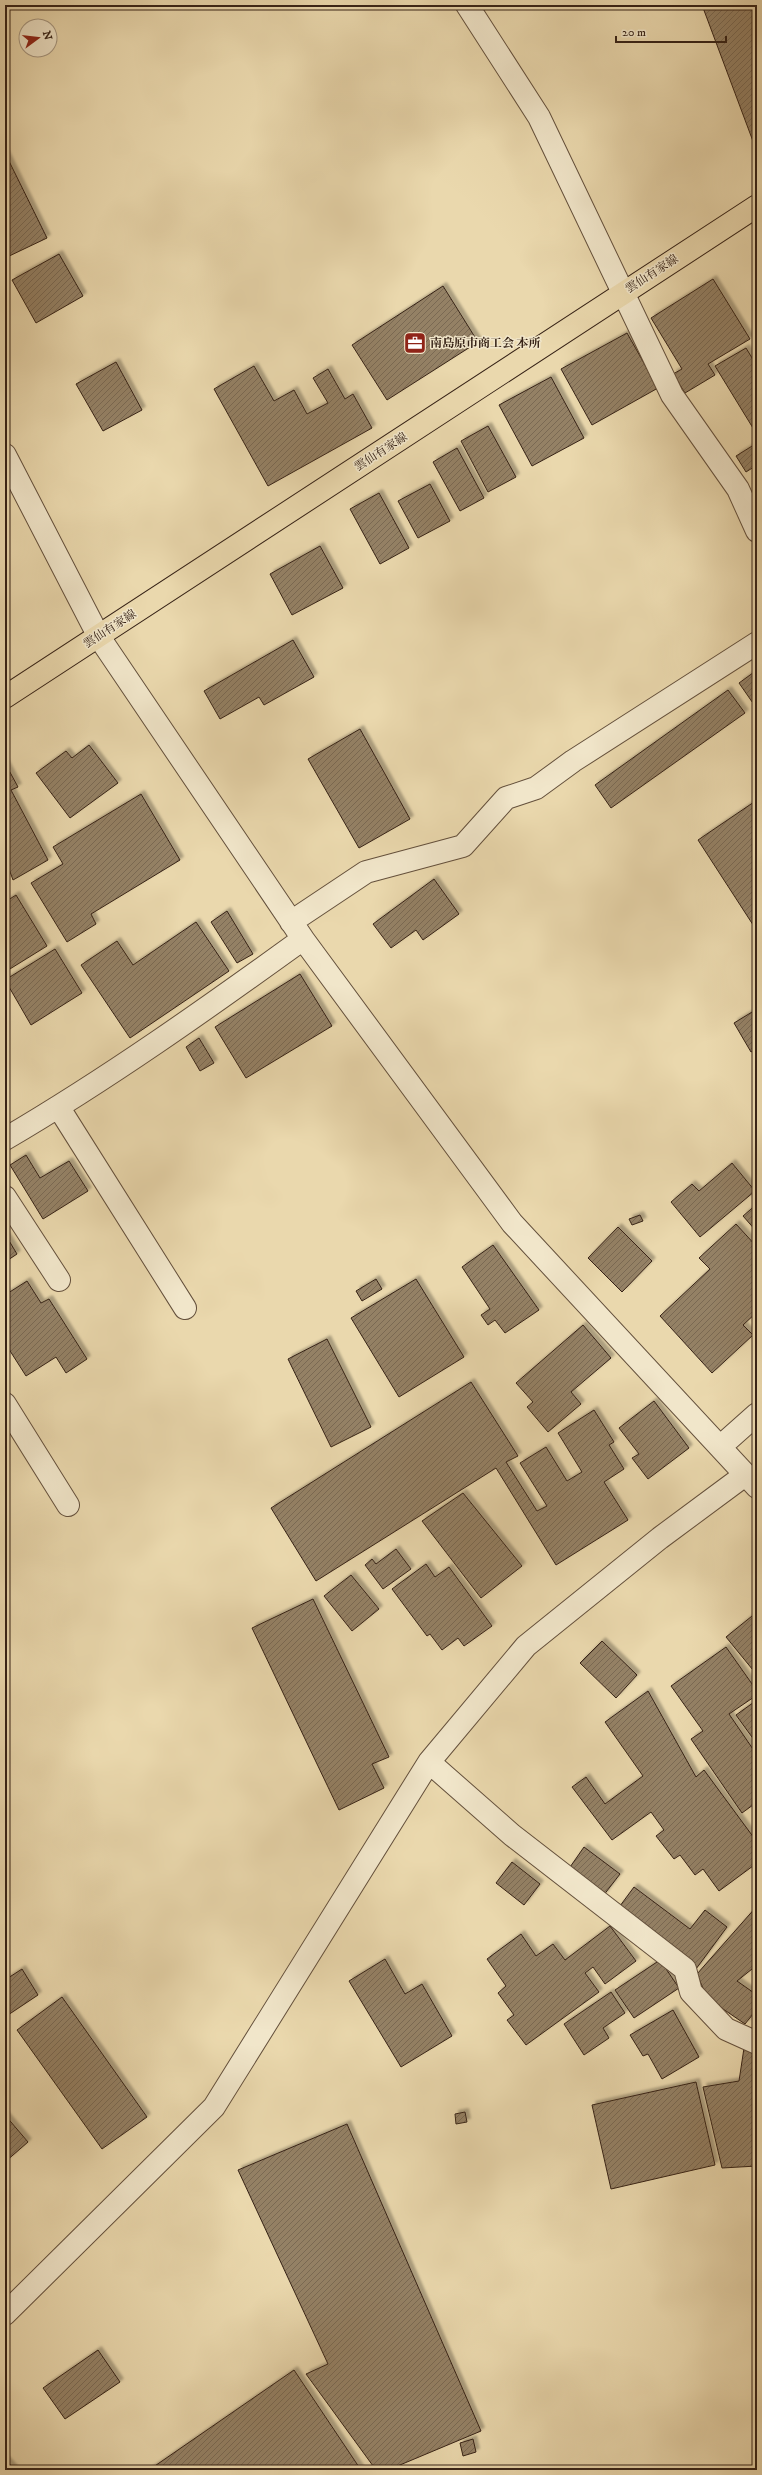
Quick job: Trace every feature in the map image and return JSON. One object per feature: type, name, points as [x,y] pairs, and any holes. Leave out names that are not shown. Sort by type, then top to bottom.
[{"type":"main road","name":"雲仙有家線","points":[[5,697],[757,206]]},
{"type":"street","points":[[467,5],[540,117],[672,395],[738,489],[757,530]]},
{"type":"street","points":[[5,455],[99,637],[297,930],[512,1223],[721,1446],[751,1481],[660,1538],[526,1646],[429,1762],[214,2107],[5,2314]]},
{"type":"street","points":[[5,1139],[59,1108],[181,1028],[366,872],[463,846],[506,798],[536,788],[573,761],[757,642]]},
{"type":"street","points":[[59,1108],[185,1308]]},
{"type":"street","points":[[5,1197],[59,1280]]},
{"type":"street","points":[[5,1404],[68,1505]]},
{"type":"street","points":[[721,1446],[757,1414]]},
{"type":"street","points":[[429,1762],[512,1835],[685,1969],[691,1992],[726,2029],[757,2043]]},
{"type":"building","points":[[702,5],[757,5],[757,152]]},
{"type":"building","points":[[5,153],[47,238],[5,258]]},
{"type":"building","points":[[59,254],[83,296],[36,323],[12,280]]},
{"type":"building","points":[[713,279],[750,339],[708,364],[715,375],[685,393],[673,374],[682,369],[651,318]]},
{"type":"building","name":"南島原市商工会 本所","points":[[443,286],[478,342],[387,400],[352,345]]},
{"type":"building","points":[[627,333],[658,388],[592,425],[561,369]]},
{"type":"building","points":[[746,348],[757,366],[756,433],[715,366]]},
{"type":"building","points":[[116,362],[142,410],[103,431],[76,384]]},
{"type":"building","points":[[254,366],[274,401],[294,390],[307,414],[328,403],[313,378],[328,369],[345,399],[353,394],[372,428],[268,486],[214,389]]},
{"type":"building","points":[[551,377],[584,438],[532,466],[499,405]]},
{"type":"building","points":[[488,426],[516,477],[488,492],[461,441]]},
{"type":"building","points":[[757,443],[757,465],[746,472],[736,456]]},
{"type":"building","points":[[457,448],[484,498],[460,511],[433,462]]},
{"type":"building","points":[[430,484],[450,521],[418,538],[398,501]]},
{"type":"building","points":[[379,493],[409,548],[380,564],[350,509]]},
{"type":"building","points":[[320,546],[343,588],[292,615],[270,574]]},
{"type":"building","points":[[293,640],[314,677],[264,705],[259,697],[220,719],[204,691]]},
{"type":"building","points":[[757,670],[757,709],[739,683]]},
{"type":"building","points":[[728,690],[745,713],[611,808],[595,785]]},
{"type":"building","points":[[360,729],[410,819],[359,848],[308,759]]},
{"type":"building","points":[[89,745],[118,783],[70,818],[36,773],[66,751],[72,758]]},
{"type":"building","points":[[5,763],[18,787],[11,790],[48,860],[13,880],[5,858]]},
{"type":"building","points":[[141,794],[180,860],[91,914],[96,924],[67,942],[31,883],[63,864],[53,847]]},
{"type":"building","points":[[757,800],[757,931],[698,840]]},
{"type":"building","points":[[434,879],[459,914],[423,940],[416,930],[391,948],[373,924]]},
{"type":"building","points":[[16,895],[47,946],[5,972],[5,902]]},
{"type":"building","points":[[227,911],[253,954],[237,963],[211,922]]},
{"type":"building","points":[[196,922],[229,971],[130,1038],[81,965],[117,941],[133,965]]},
{"type":"building","points":[[55,949],[82,993],[31,1025],[5,980]]},
{"type":"building","points":[[300,974],[332,1026],[246,1078],[215,1027]]},
{"type":"building","points":[[757,1009],[757,1049],[751,1052],[734,1023]]},
{"type":"building","points":[[199,1038],[214,1063],[200,1071],[186,1047]]},
{"type":"building","points":[[26,1155],[40,1178],[69,1161],[88,1191],[43,1219],[10,1165]]},
{"type":"building","points":[[732,1163],[755,1191],[700,1237],[671,1202],[692,1184],[699,1191]]},
{"type":"building","points":[[757,1204],[757,1232],[743,1216]]},
{"type":"building","points":[[640,1215],[643,1221],[632,1225],[629,1219]]},
{"type":"building","points":[[736,1224],[757,1247],[757,1312],[743,1325],[753,1335],[712,1373],[660,1316],[710,1269],[699,1258]]},
{"type":"building","points":[[618,1227],[652,1261],[622,1292],[588,1258]]},
{"type":"building","points":[[5,1234],[17,1254],[5,1262]]},
{"type":"building","points":[[493,1245],[539,1310],[505,1333],[495,1320],[488,1325],[481,1315],[490,1309],[462,1267]]},
{"type":"building","points":[[376,1279],[382,1289],[362,1301],[356,1291]]},
{"type":"building","points":[[416,1279],[464,1357],[399,1397],[351,1318]]},
{"type":"building","points":[[27,1281],[41,1303],[49,1299],[87,1359],[66,1373],[56,1357],[26,1376],[5,1343],[5,1295]]},
{"type":"building","points":[[583,1325],[611,1358],[571,1392],[581,1404],[548,1432],[527,1407],[533,1402],[516,1383]]},
{"type":"building","points":[[327,1339],[371,1427],[331,1447],[288,1359]]},
{"type":"building","points":[[471,1382],[518,1456],[506,1462],[537,1511],[547,1506],[520,1463],[546,1447],[567,1481],[582,1472],[558,1433],[594,1410],[614,1442],[609,1445],[624,1469],[604,1482],[628,1520],[556,1565],[496,1468],[316,1581],[271,1508]]},
{"type":"building","points":[[654,1401],[689,1448],[648,1479],[632,1458],[639,1454],[619,1428]]},
{"type":"building","points":[[463,1493],[522,1566],[481,1598],[422,1521]]},
{"type":"building","points":[[396,1549],[411,1569],[383,1589],[365,1565],[372,1559],[376,1564]]},
{"type":"building","points":[[426,1564],[435,1577],[449,1567],[492,1626],[464,1646],[458,1638],[442,1650],[430,1634],[427,1636],[392,1589]]},
{"type":"building","points":[[351,1575],[379,1609],[352,1631],[324,1596]]},
{"type":"building","points":[[313,1599],[389,1757],[372,1764],[384,1788],[339,1810],[252,1628]]},
{"type":"building","points":[[757,1612],[757,1675],[726,1637]]},
{"type":"building","points":[[602,1641],[637,1675],[616,1698],[580,1663]]},
{"type":"building","points":[[726,1647],[757,1691],[757,1695],[729,1714],[757,1755],[757,1802],[742,1813],[691,1739],[703,1731],[671,1686]]},
{"type":"building","points":[[648,1691],[696,1777],[704,1770],[757,1842],[757,1863],[719,1891],[703,1869],[695,1875],[680,1855],[674,1859],[656,1836],[664,1830],[651,1812],[612,1840],[572,1787],[586,1777],[605,1804],[643,1776],[605,1722]]},
{"type":"building","points":[[757,1700],[757,1744],[736,1715]]},
{"type":"building","points":[[584,1847],[620,1874],[603,1896],[568,1870]]},
{"type":"building","points":[[512,1862],[540,1884],[524,1905],[496,1883]]},
{"type":"building","points":[[634,1887],[690,1929],[705,1910],[727,1927],[696,1969],[617,1910]]},
{"type":"building","points":[[757,1906],[757,1965],[737,1981],[757,1995],[757,2009],[745,2024],[707,1998],[697,1974]]},
{"type":"building","points":[[610,1926],[636,1961],[605,1984],[593,1967],[585,1973],[599,1992],[526,2045],[507,2020],[514,2015],[498,1993],[506,1986],[487,1959],[521,1934],[536,1956],[553,1944],[565,1960]]},
{"type":"building","points":[[385,1959],[405,1994],[422,1984],[452,2036],[401,2067],[349,1981]]},
{"type":"building","points":[[660,1960],[679,1988],[634,2018],[615,1990]]},
{"type":"building","points":[[22,1969],[38,1995],[8,2015],[5,2011],[5,1980]]},
{"type":"building","points":[[611,1992],[625,2013],[603,2028],[609,2038],[584,2055],[564,2024]]},
{"type":"building","points":[[62,1997],[147,2117],[102,2149],[17,2030]]},
{"type":"building","points":[[673,2010],[699,2057],[662,2079],[648,2054],[643,2056],[630,2035]]},
{"type":"building","points":[[744,2048],[757,2054],[757,2166],[722,2168],[703,2087],[739,2081]]},
{"type":"building","points":[[696,2082],[715,2165],[611,2189],[592,2105]]},
{"type":"building","points":[[465,2112],[467,2122],[456,2124],[455,2114]]},
{"type":"building","points":[[5,2115],[28,2142],[5,2162]]},
{"type":"building","points":[[347,2124],[481,2431],[388,2470],[376,2470],[306,2374],[328,2364],[238,2170]]},
{"type":"building","points":[[98,2350],[120,2382],[65,2419],[43,2388]]},
{"type":"building","points":[[294,2370],[361,2470],[149,2470]]},
{"type":"building","points":[[473,2439],[476,2452],[463,2456],[460,2443]]},
{"type":"building","points":[[5,2459],[15,2470],[5,2470]]},
{"type":"place","name":"南島原市商工会 本所","points":[[415,343]]}]
